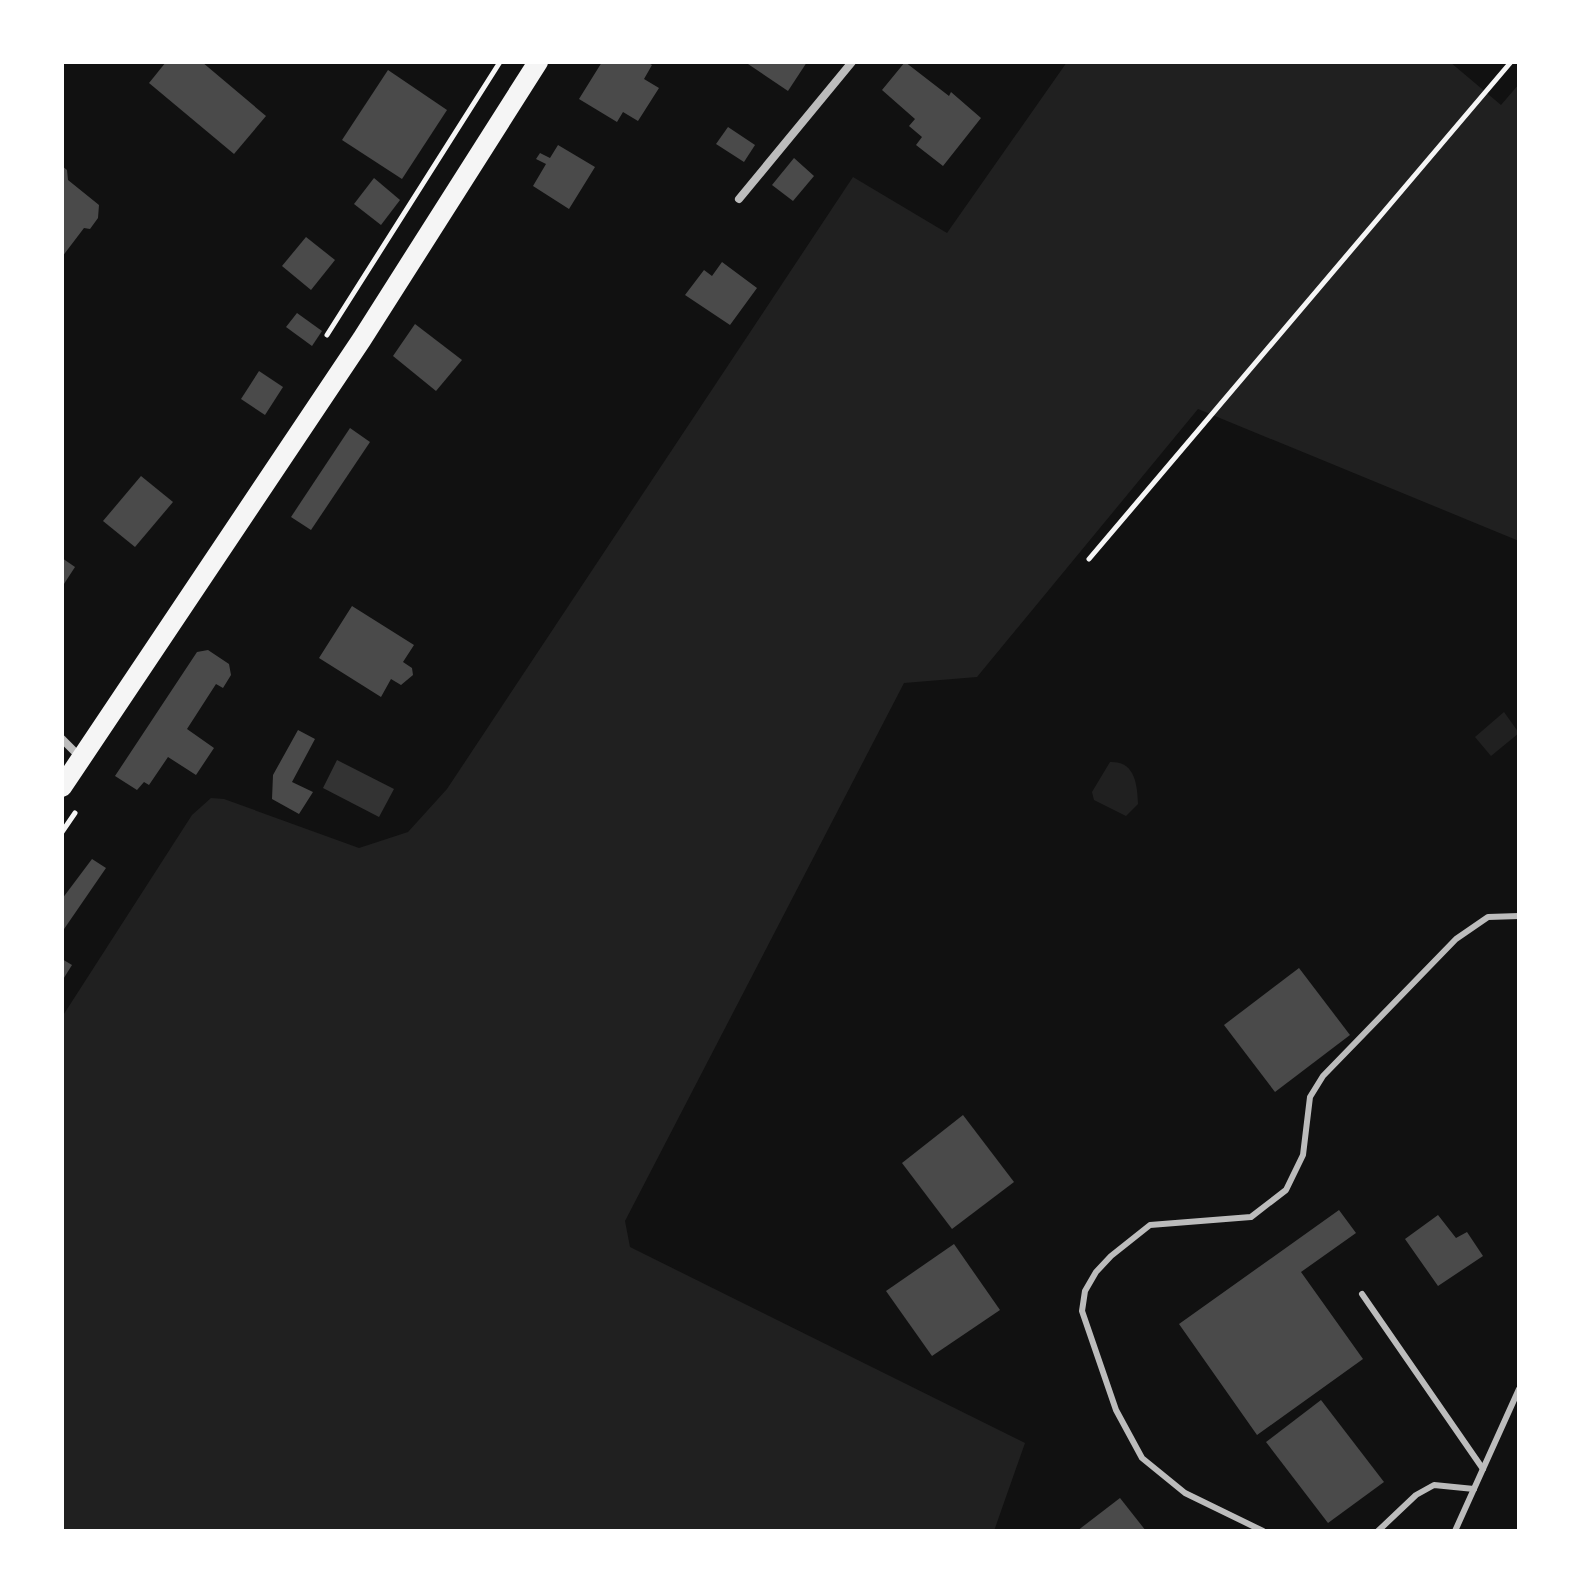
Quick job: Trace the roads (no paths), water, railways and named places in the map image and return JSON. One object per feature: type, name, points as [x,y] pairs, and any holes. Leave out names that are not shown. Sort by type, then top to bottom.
[{"type":"main road","points":[[62,787],[362,339],[538,62]]},
{"type":"street","points":[[739,199],[852,62]]},
{"type":"street","points":[[62,739],[81,759]]},
{"type":"lane","points":[[1263,1531],[1185,1493],[1142,1458],[1116,1410],[1087,1333],[1082,1311],[1085,1291],[1111,1256],[1150,1225],[1251,1217],[1286,1190],[1303,1155],[1310,1097],[1323,1076],[1456,939],[1488,917],[1519,916]]},
{"type":"lane","points":[[1362,1294],[1483,1469]]},
{"type":"lane","points":[[1455,1531],[1519,1389]]},
{"type":"lane","points":[[1378,1531],[1416,1495],[1434,1485],[1474,1489]]}]
